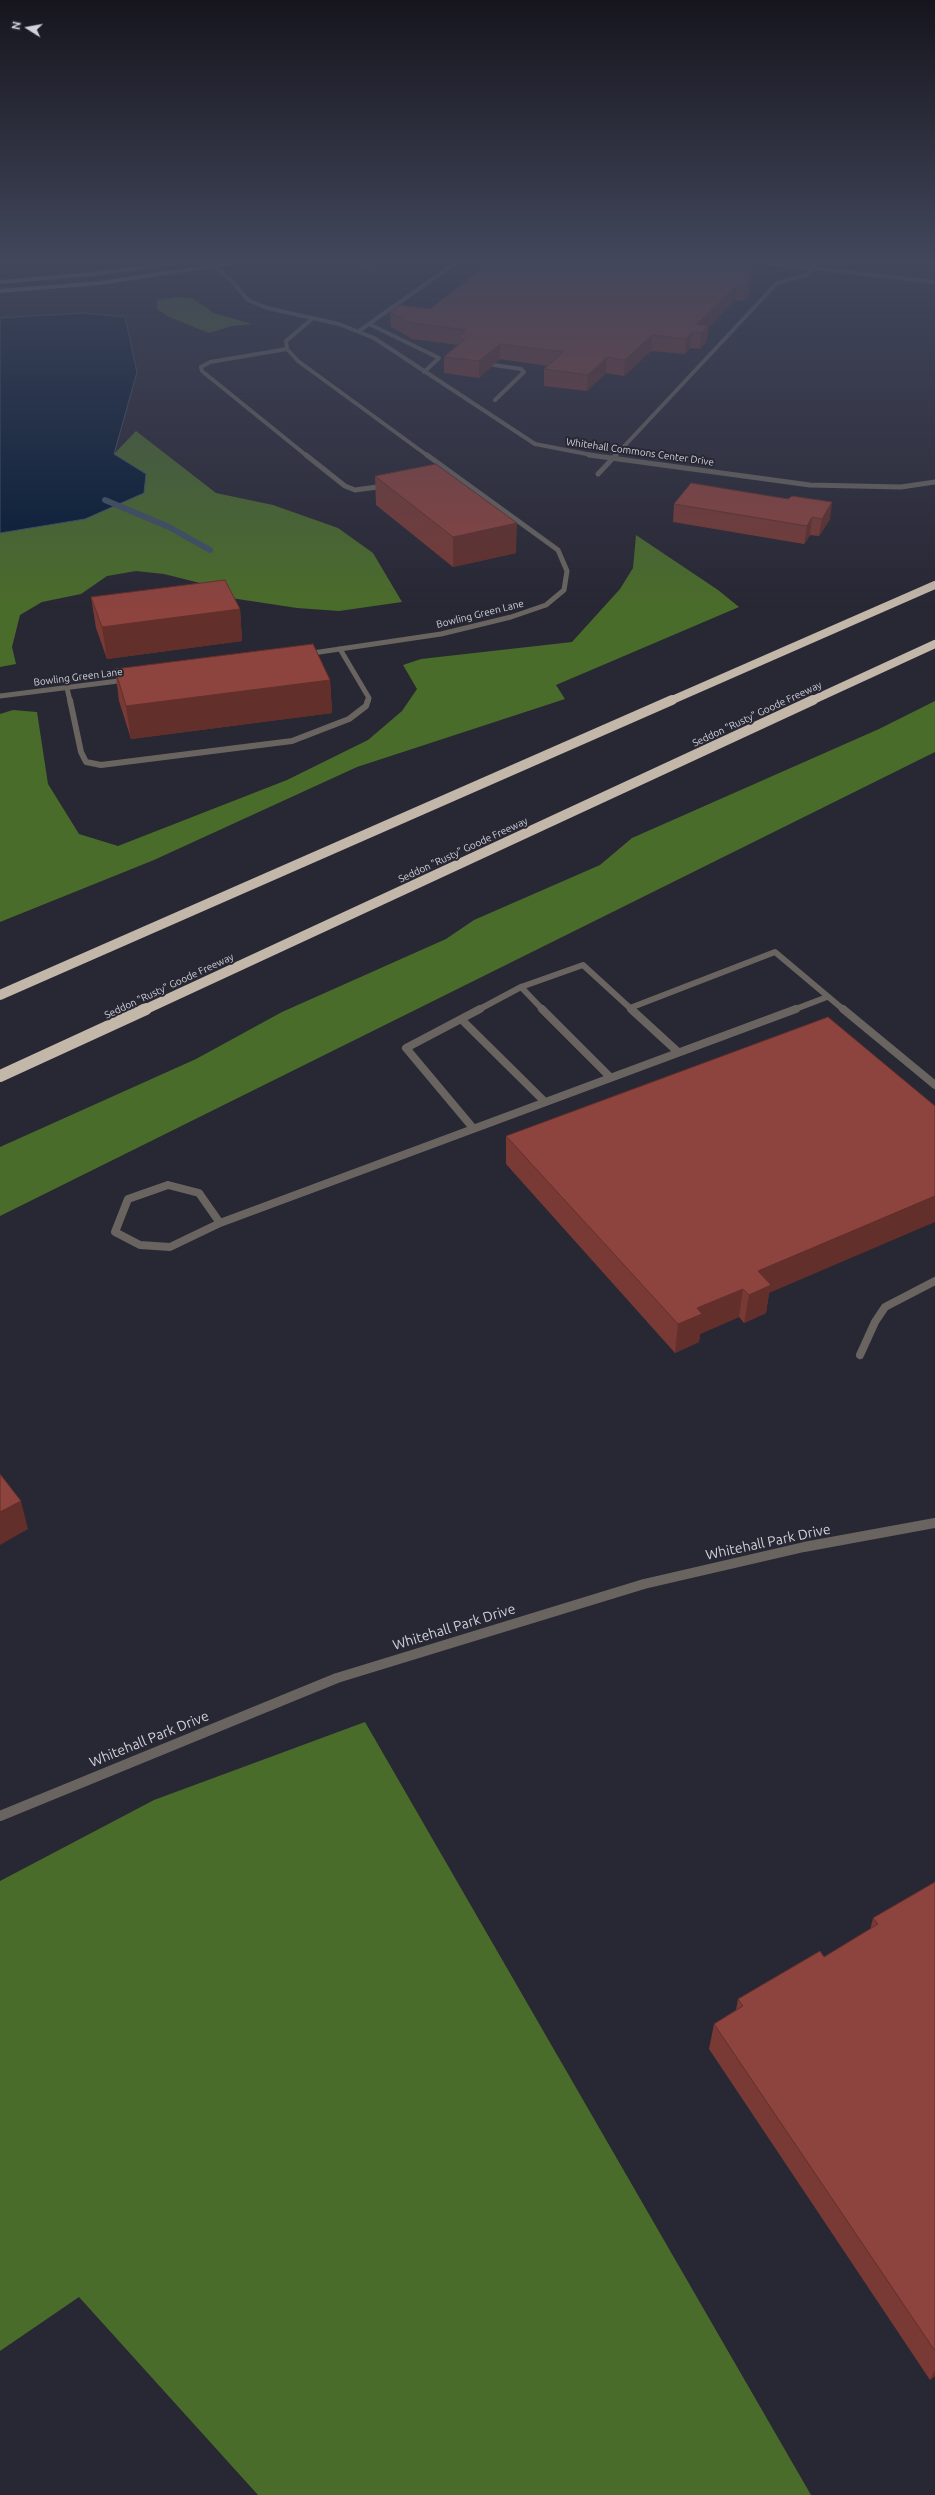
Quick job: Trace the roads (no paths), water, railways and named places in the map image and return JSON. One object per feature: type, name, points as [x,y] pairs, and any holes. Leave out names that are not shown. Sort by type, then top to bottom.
[{"type":"highway","points":[[0,996],[935,585]]},
{"type":"highway","name":"Seddon \"Rusty\" Goode Freeway","points":[[0,1076],[935,644]]},
{"type":"street","points":[[208,375],[345,486],[355,490],[366,490],[388,486]]},
{"type":"street","name":"Bowling Green Lane","points":[[296,656],[441,634],[511,618],[546,605],[564,590],[567,571],[558,550],[319,375]]},
{"type":"street","name":"Whitehall Commons Center Drive","points":[[429,375],[535,444],[614,458],[836,488],[901,487],[935,482]]},
{"type":"street","points":[[495,400],[521,375]]},
{"type":"street","points":[[598,474],[691,375]]},
{"type":"street","points":[[445,474],[452,473]]},
{"type":"street","points":[[67,688],[81,752],[86,762],[101,765],[119,764],[292,741],[349,719],[366,706],[369,698],[340,649]]},
{"type":"street","name":"Bowling Green Lane","points":[[0,696],[136,678]]},
{"type":"street","points":[[630,1008],[775,952],[827,997],[935,1085]]},
{"type":"street","points":[[473,1128],[406,1048],[462,1020],[521,987],[583,965],[678,1052]]},
{"type":"street","points":[[521,987],[610,1077]]},
{"type":"street","points":[[220,1223],[199,1193],[168,1185],[128,1199],[115,1232],[140,1245],[170,1247],[220,1223],[544,1101],[827,997]]},
{"type":"street","points":[[462,1020],[544,1101]]},
{"type":"street","points":[[860,1355],[875,1322],[885,1307],[914,1290],[935,1281]]},
{"type":"street","name":"Whitehall Park Drive","points":[[0,1816],[336,1678],[644,1584],[804,1547],[935,1523]]},
{"type":"water","points":[[0,375],[136,375],[114,454],[146,474],[144,493],[85,519],[0,533]]},
{"type":"waterway","points":[[105,500],[169,527],[210,550]]}]
